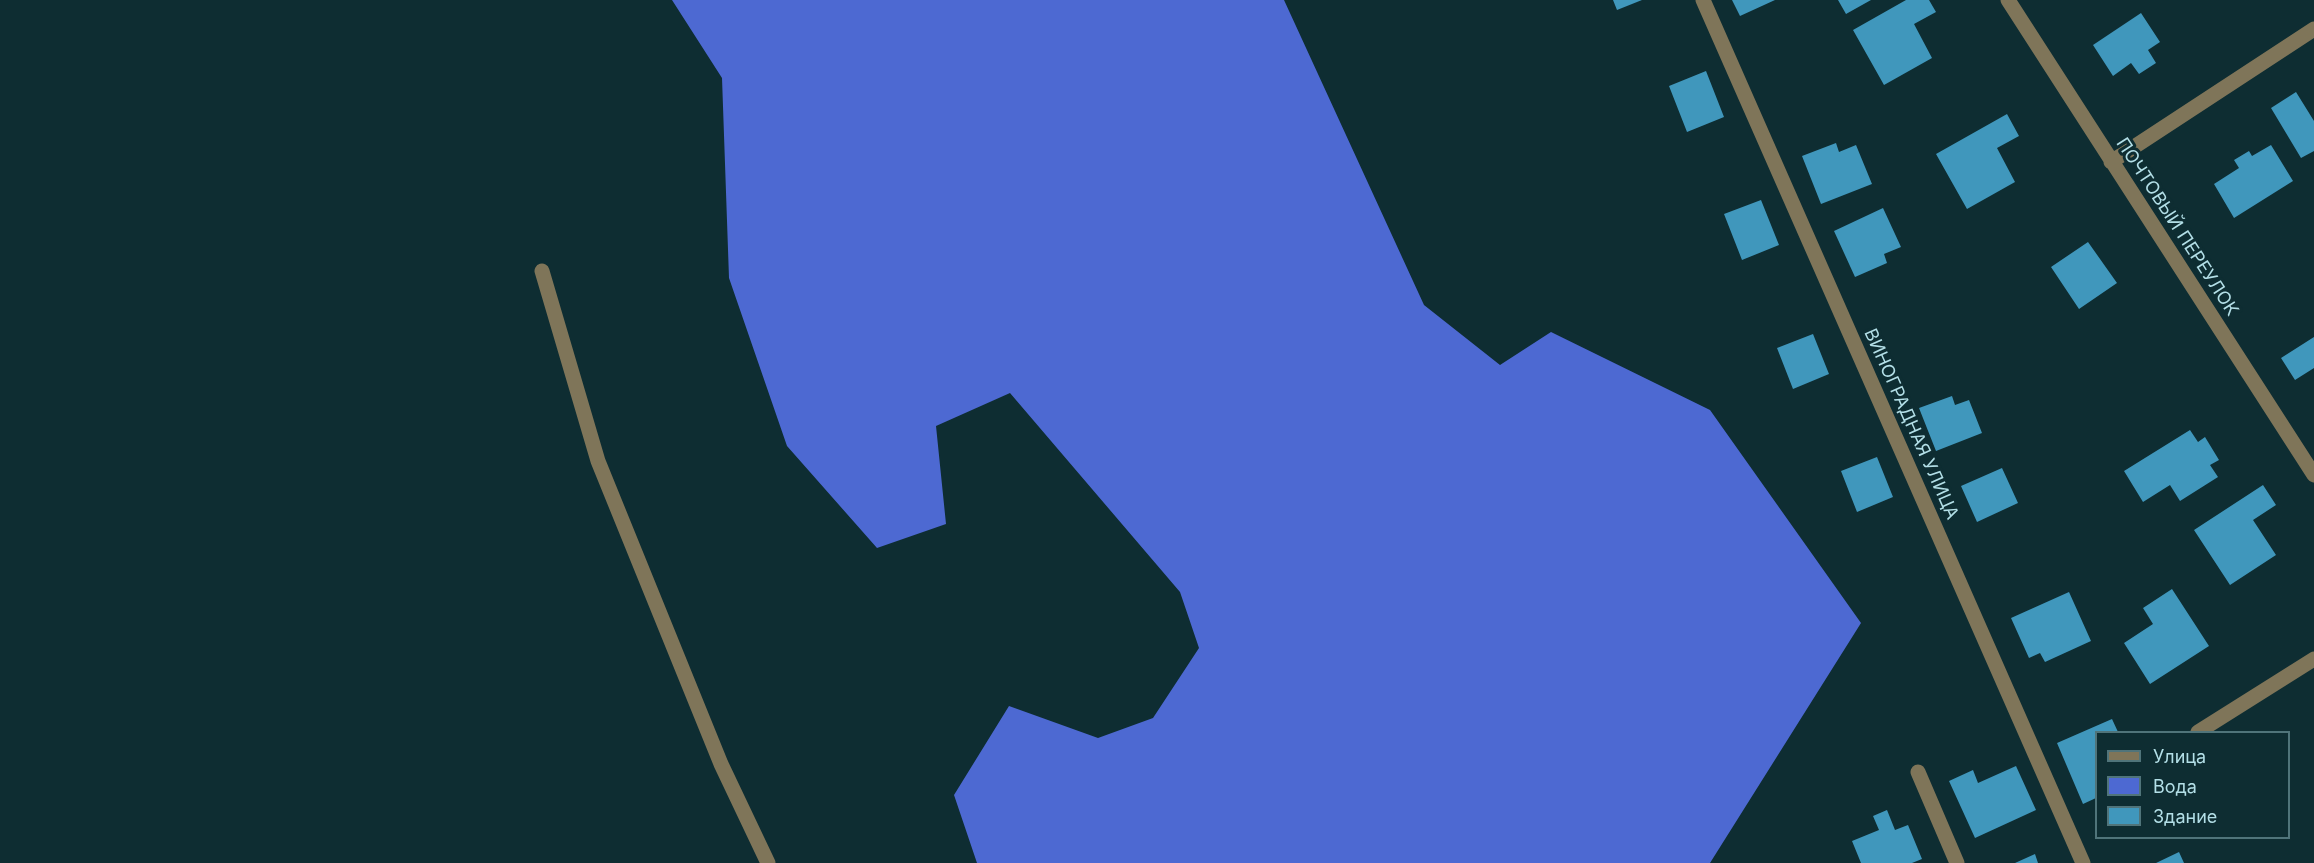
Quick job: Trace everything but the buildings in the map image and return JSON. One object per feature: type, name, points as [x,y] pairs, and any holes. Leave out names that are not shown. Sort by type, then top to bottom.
[{"type":"street","name":"ВИНОГРАДНАЯ УЛИЦА","points":[[1703,0],[2083,863]]},
{"type":"street","name":"ПОЧТОВЫЙ ПЕРЕУЛОК","points":[[2008,0],[2314,475]]},
{"type":"street","points":[[2111,162],[2314,29]]},
{"type":"street","points":[[542,271],[598,461],[721,764],[768,863]]},
{"type":"street","points":[[2200,731],[2314,659]]},
{"type":"street","points":[[1918,772],[1957,863]]},
{"type":"water","points":[[672,0],[1284,0],[1424,305],[1500,365],[1551,332],[1710,410],[1861,623],[1710,863],[977,863],[954,795],[1009,706],[1098,738],[1153,718],[1199,648],[1180,592],[1010,393],[936,426],[946,524],[877,548],[787,446],[729,278],[722,78]]}]
